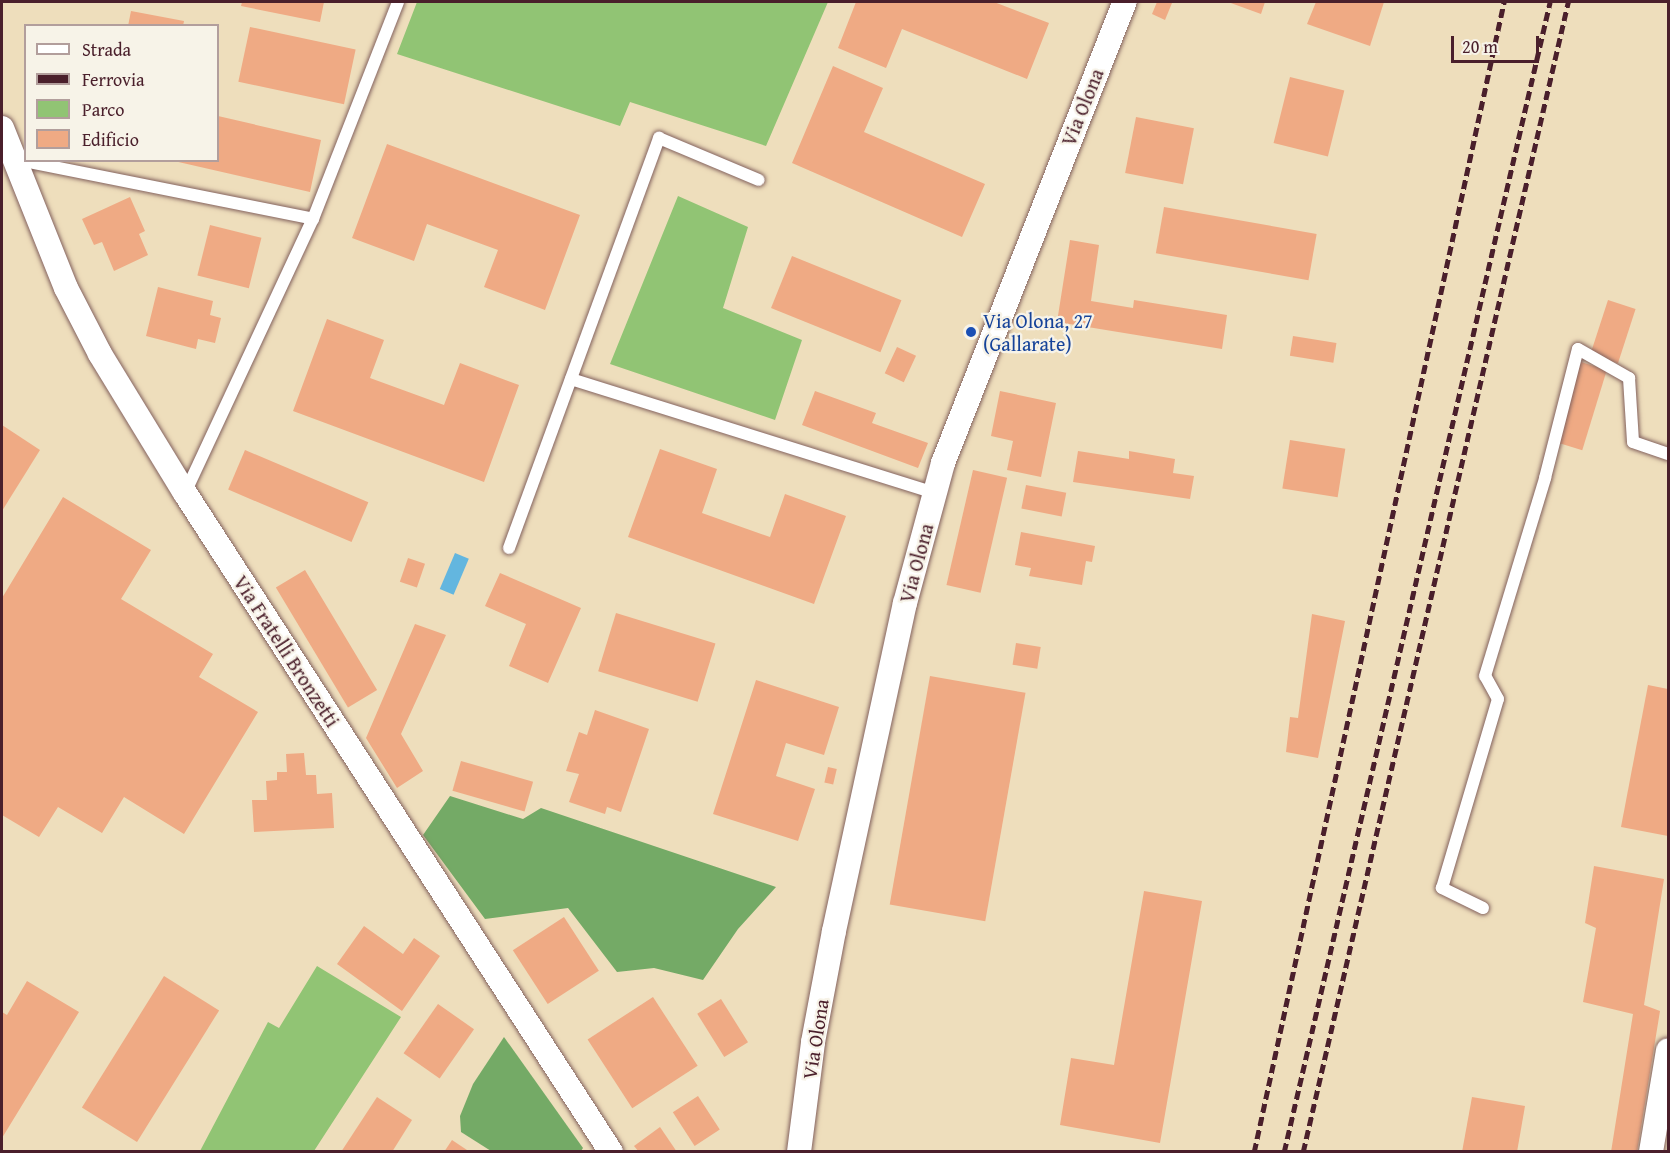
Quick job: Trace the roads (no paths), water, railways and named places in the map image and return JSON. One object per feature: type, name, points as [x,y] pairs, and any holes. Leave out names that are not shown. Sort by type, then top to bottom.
[{"type":"street","name":"Via Olona","points":[[799,1152],[813,1042],[834,931],[905,603],[935,493],[969,392],[1125,2]]},
{"type":"street","name":"Via Fratelli Bronzetti","points":[[2,129],[76,307],[185,493],[610,1151]]},
{"type":"street","points":[[1651,1152],[1668,1050]]},
{"type":"lane","points":[[185,493],[313,219],[398,2]]},
{"type":"lane","points":[[509,548],[659,138],[759,180]]},
{"type":"lane","points":[[14,159],[24,161]]},
{"type":"lane","points":[[29,162],[313,219]]},
{"type":"lane","points":[[1483,908],[1442,888],[1498,699],[1485,676],[1545,478],[1578,349],[1629,378],[1634,441],[1668,454]]},
{"type":"lane","points":[[571,379],[935,493]]},
{"type":"water","points":[[455,553],[469,559],[454,595],[440,589]]},
{"type":"railway","points":[[1254,1152],[1504,2]]},
{"type":"railway","points":[[1284,1152],[1550,2]]},
{"type":"railway","points":[[1303,1152],[1568,2]]},
{"type":"place","name":"Via Olona, 27 (Gallarate)","points":[[971,332]]}]
